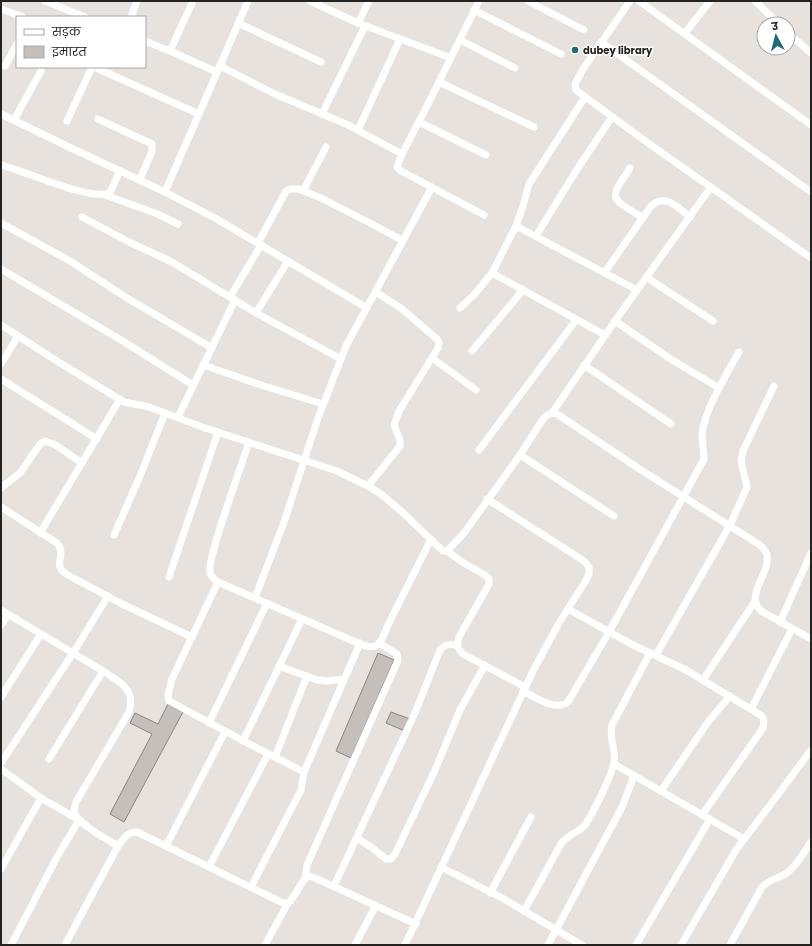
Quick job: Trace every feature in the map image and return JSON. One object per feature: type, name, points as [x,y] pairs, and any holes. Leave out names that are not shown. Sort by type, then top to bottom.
[{"type":"street","points":[[45,1],[82,16]]},
{"type":"street","points":[[131,16],[137,1]]},
{"type":"street","points":[[170,51],[193,1]]},
{"type":"street","points":[[165,192],[248,1]]},
{"type":"street","points":[[310,1],[365,26],[451,58]]},
{"type":"street","points":[[358,23],[369,1]]},
{"type":"street","points":[[478,1],[460,40],[402,154],[398,167],[401,171],[484,215]]},
{"type":"street","points":[[528,1],[584,30]]},
{"type":"street","points":[[630,1],[583,68],[575,84],[576,90],[811,258]]},
{"type":"street","points":[[639,1],[811,125]]},
{"type":"street","points":[[685,33],[710,1]]},
{"type":"street","points":[[755,1],[771,16]]},
{"type":"street","points":[[1,9],[20,16]]},
{"type":"street","points":[[474,10],[561,54]]},
{"type":"street","points":[[238,23],[321,62]]},
{"type":"street","points":[[322,114],[365,26]]},
{"type":"street","points":[[358,130],[400,39]]},
{"type":"street","points":[[796,39],[810,50]]},
{"type":"street","points":[[460,40],[515,68]]},
{"type":"street","points":[[146,41],[322,114],[358,130],[402,154]]},
{"type":"street","points":[[601,42],[811,192]]},
{"type":"street","points":[[5,66],[16,46]]},
{"type":"street","points":[[67,121],[93,68]]},
{"type":"street","points":[[95,68],[199,114]]},
{"type":"street","points":[[14,120],[41,70]]},
{"type":"street","points":[[439,82],[534,127]]},
{"type":"street","points":[[460,308],[474,295],[492,273],[516,226],[524,206],[529,184],[585,97]]},
{"type":"street","points":[[1,114],[120,170],[215,218],[367,308]]},
{"type":"street","points":[[536,236],[576,171],[612,117]]},
{"type":"street","points":[[98,119],[152,144],[152,151],[140,180]]},
{"type":"street","points":[[419,122],[486,155]]},
{"type":"street","points":[[304,191],[326,147]]},
{"type":"street","points":[[1,165],[83,192],[105,195],[155,213],[178,224]]},
{"type":"street","points":[[630,168],[614,193],[615,198],[619,203],[643,218]]},
{"type":"street","points":[[105,195],[110,193],[120,170]]},
{"type":"street","points":[[447,551],[464,532],[520,455],[544,419],[548,414],[552,413],[584,365],[711,187]]},
{"type":"street","points":[[255,598],[284,522],[324,404],[346,346],[432,188]]},
{"type":"street","points":[[178,417],[212,348],[233,299],[286,191],[291,189],[304,191],[321,198],[374,224],[403,241]]},
{"type":"street","points":[[605,272],[651,206],[656,202],[663,200],[669,202],[690,216]]},
{"type":"street","points":[[82,217],[129,242],[172,262],[256,313],[341,360]]},
{"type":"street","points":[[1,223],[70,261],[127,298],[212,348]]},
{"type":"street","points":[[516,226],[637,290]]},
{"type":"street","points":[[256,313],[288,261]]},
{"type":"street","points":[[1,269],[121,340],[193,385]]},
{"type":"street","points":[[492,273],[605,336]]},
{"type":"street","points":[[646,277],[713,321]]},
{"type":"street","points":[[472,352],[523,290]]},
{"type":"street","points":[[368,486],[400,446],[400,440],[394,425],[399,411],[438,348],[439,343],[437,339],[402,309],[376,292]]},
{"type":"street","points":[[479,450],[576,320]]},
{"type":"street","points":[[615,321],[669,358],[719,388]]},
{"type":"street","points":[[1,325],[120,400],[178,417],[218,432],[337,470],[381,494],[432,539],[443,551],[447,551],[462,562],[485,574],[489,579],[489,584],[459,637],[457,645],[458,649],[463,654],[485,665],[549,704],[558,706],[564,706],[568,702],[609,632],[704,459],[702,432],[705,421],[719,388],[739,352]]},
{"type":"street","points":[[1,364],[18,336]]},
{"type":"street","points":[[432,358],[476,390]]},
{"type":"street","points":[[203,365],[261,385],[324,404]]},
{"type":"street","points":[[584,365],[671,424]]},
{"type":"street","points":[[1,379],[97,439]]},
{"type":"street","points":[[524,911],[562,842],[566,837],[581,829],[596,804],[614,764],[615,752],[611,734],[612,725],[730,525],[747,487],[741,461],[743,451],[774,386]]},
{"type":"street","points":[[40,532],[120,400]]},
{"type":"street","points":[[114,535],[140,476],[165,413]]},
{"type":"street","points":[[552,413],[557,414],[760,545],[766,552],[767,558],[764,572],[756,591],[756,607],[811,639]]},
{"type":"street","points":[[169,577],[218,432]]},
{"type":"street","points":[[1,488],[20,473],[40,444],[45,441],[54,444],[82,463]]},
{"type":"street","points":[[249,442],[216,542],[210,566],[210,573],[218,582],[360,643],[368,646],[375,646],[379,643],[432,539]]},
{"type":"street","points":[[520,455],[614,516]]},
{"type":"street","points":[[405,945],[524,689],[589,574],[589,567],[576,555],[487,499]]},
{"type":"street","points":[[1,506],[57,543],[61,548],[62,554],[59,565],[60,570],[192,638]]},
{"type":"street","points":[[780,622],[811,553]]},
{"type":"street","points":[[218,582],[172,679],[168,695],[169,701],[175,706],[304,772]]},
{"type":"street","points":[[108,596],[1,769],[41,798],[79,820],[103,838],[118,846]]},
{"type":"street","points":[[703,680],[755,600]]},
{"type":"street","points":[[209,723],[267,604]]},
{"type":"street","points":[[568,609],[609,632],[686,670],[762,716],[764,721],[763,728],[702,815]]},
{"type":"street","points":[[1,610],[103,671],[127,689],[131,696],[129,712],[76,802],[74,810],[75,815],[79,820]]},
{"type":"street","points":[[1,625],[8,615]]},
{"type":"street","points":[[243,741],[302,619]]},
{"type":"street","points":[[751,709],[792,629]]},
{"type":"street","points":[[1,697],[41,634]]},
{"type":"street","points":[[251,887],[301,790],[304,772],[360,643]]},
{"type":"street","points":[[265,945],[288,903],[293,899],[304,879],[308,865],[398,660],[397,654],[379,643]]},
{"type":"street","points":[[334,886],[415,713],[440,650],[444,645],[457,645]]},
{"type":"street","points":[[357,838],[371,846],[386,859],[391,859],[395,854],[436,768],[460,710],[485,665]]},
{"type":"street","points":[[280,666],[318,680],[327,681],[344,679]]},
{"type":"street","points":[[49,759],[103,671]]},
{"type":"street","points":[[209,867],[271,756],[307,676]]},
{"type":"street","points":[[661,791],[708,722],[730,696]]},
{"type":"street","points":[[166,846],[225,732]]},
{"type":"street","points":[[681,945],[736,850],[811,750]]},
{"type":"street","points":[[614,764],[744,839]]},
{"type":"street","points":[[548,945],[622,807],[634,776]]},
{"type":"street","points":[[1,869],[41,798]]},
{"type":"street","points":[[490,893],[531,817]]},
{"type":"street","points":[[636,945],[710,819]]},
{"type":"street","points":[[11,945],[57,856],[79,820]]},
{"type":"street","points":[[65,945],[118,846],[131,832],[137,832],[251,887],[288,903]]},
{"type":"street","points":[[730,945],[762,887],[767,881],[789,872],[808,852],[811,842]]},
{"type":"street","points":[[441,867],[524,911],[582,945]]},
{"type":"street","points":[[304,879],[308,876],[315,878],[416,924]]},
{"type":"street","points":[[355,945],[376,906]]},
{"type":"building","points":[[378,653],[394,660],[351,758],[336,751]]},
{"type":"building","points":[[168,704],[183,712],[124,822],[110,814],[152,734],[130,723],[135,713],[158,724]]},
{"type":"building","points":[[391,712],[410,719],[405,731],[386,723]]},
{"type":"place","name":"dubey library","points":[[575,50]]}]
